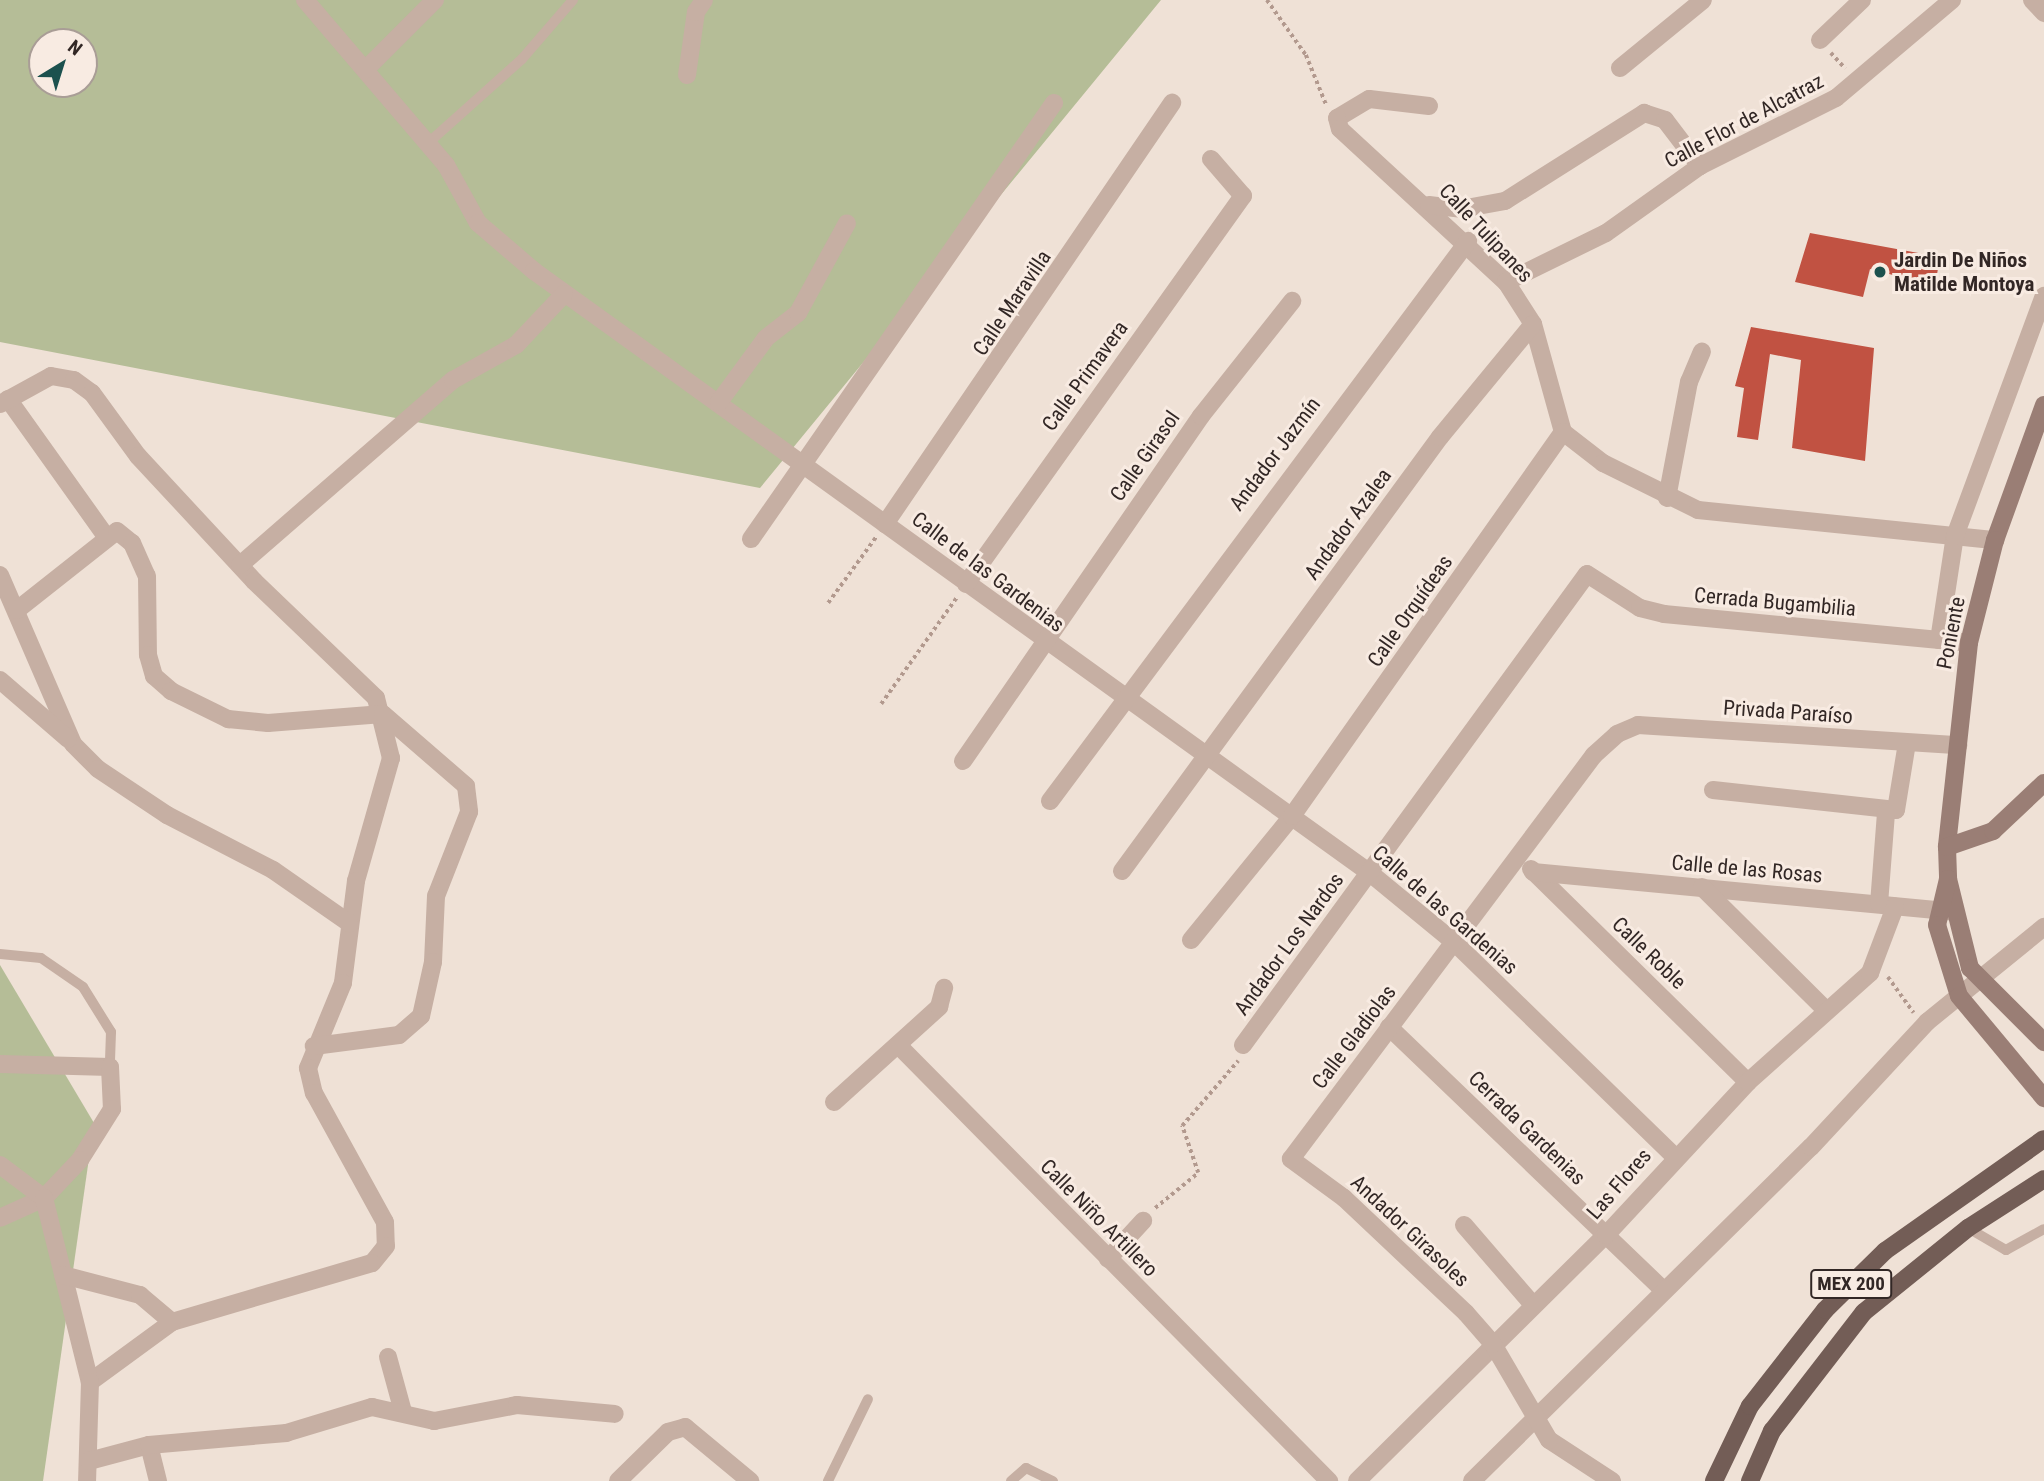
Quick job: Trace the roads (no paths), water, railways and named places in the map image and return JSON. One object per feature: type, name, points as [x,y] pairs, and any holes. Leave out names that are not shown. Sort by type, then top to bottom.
[{"type":"main road","name":"MEX 200","points":[[1714,1481],[1751,1406],[1825,1310],[1885,1251],[2044,1139]]},
{"type":"main road","name":"MEX 200","points":[[1749,1481],[1772,1431],[1840,1339],[1911,1270],[1968,1228],[2044,1179]]},
{"type":"street","name":"Calle de las Gardenias","points":[[305,0],[427,144],[478,223],[564,294],[806,464],[1043,642],[1370,873],[1454,942],[1674,1156]]},
{"type":"street","points":[[365,70],[435,0]]},
{"type":"street","points":[[687,75],[696,12],[704,0]]},
{"type":"street","points":[[1620,68],[1703,0]]},
{"type":"street","points":[[1820,40],[1863,0]]},
{"type":"street","name":"Calle Flor de Alcatraz","points":[[1506,282],[1606,233],[1700,166],[1759,141],[1858,82],[1952,0]]},
{"type":"street","points":[[2032,0],[2044,13]]},
{"type":"street","name":"Calle Tulipanes","points":[[1429,106],[1369,99],[1337,118],[1340,129],[1429,205],[1468,241],[1506,282],[1533,324],[1563,432]]},
{"type":"street","points":[[751,539],[806,464],[1054,103]]},
{"type":"street","name":"Calle Maravilla","points":[[885,524],[1172,103]]},
{"type":"street","points":[[1429,205],[1461,209],[1505,201],[1644,113],[1665,120],[1700,166]]},
{"type":"street","name":"Calle Primavera","points":[[966,584],[1243,196],[1211,159]]},
{"type":"street","points":[[719,402],[766,338],[798,313],[847,223]]},
{"type":"street","name":"Andador Jazmín","points":[[1050,801],[1468,241]]},
{"type":"street","points":[[240,565],[453,380],[516,345],[564,294]]},
{"type":"street","points":[[1939,640],[1955,536],[2044,296]]},
{"type":"street","name":"Calle Girasol","points":[[962,761],[1232,374],[1292,302]]},
{"type":"street","name":"Andador Azalea","points":[[1122,871],[1432,448],[1533,324]]},
{"type":"street","points":[[1667,498],[1689,382],[1702,352]]},
{"type":"street","points":[[105,535],[4,401],[51,376],[93,393],[138,456],[240,565],[332,650],[383,714],[466,786],[469,812],[436,896],[433,962],[421,1016],[399,1035],[314,1046]]},
{"type":"street","name":"Poniente","points":[[1979,982],[1948,879],[1947,848],[1969,643],[1994,540],[2044,405]]},
{"type":"street","points":[[1563,432],[1667,498],[1698,510],[1772,522],[1994,540]]},
{"type":"street","name":"Calle Orquídeas","points":[[1191,940],[1292,816],[1563,432]]},
{"type":"street","points":[[17,610],[105,535],[125,536],[147,576],[154,676],[195,707],[228,719],[268,723],[383,714]]},
{"type":"street","name":"Cerrada Bugambilia","points":[[1587,574],[1616,596],[1664,614],[1969,643]]},
{"type":"street","name":"Andador Los Nardos","points":[[1243,1045],[1587,574]]},
{"type":"street","points":[[0,575],[73,744]]},
{"type":"street","points":[[0,680],[98,769],[167,815],[273,870],[349,923]]},
{"type":"street","points":[[90,1382],[172,1322],[372,1263],[386,1246],[385,1222],[314,1093],[308,1068],[314,1046],[343,983],[349,923],[387,788],[391,758],[383,714]]},
{"type":"street","name":"Privada Paraíso","points":[[1617,734],[1638,725],[1958,745]]},
{"type":"street","name":"Calle Gladiolas","points":[[1291,1159],[1518,857],[1617,734]]},
{"type":"street","points":[[1887,906],[1891,811],[1907,743]]},
{"type":"street","points":[[1947,848],[1993,831],[2044,783]]},
{"type":"street","points":[[1713,790],[1891,811]]},
{"type":"street","name":"Calle Roble","points":[[1518,857],[1748,1083]]},
{"type":"street","name":"Calle de las Rosas","points":[[1533,872],[1958,912]]},
{"type":"street","name":"Poniente","points":[[1938,911],[1948,879]]},
{"type":"street","points":[[1702,887],[1825,1009]]},
{"type":"street","name":"Las Flores","points":[[1357,1481],[1606,1235],[1674,1156],[1825,1009],[1878,962],[1887,906]]},
{"type":"street","points":[[1938,911],[1959,996],[2044,1098]]},
{"type":"street","points":[[1472,1481],[1535,1424],[1927,1023],[2044,927]]},
{"type":"street","points":[[1979,982],[2044,1042]]},
{"type":"street","points":[[834,1102],[939,1007],[944,988]]},
{"type":"street","name":"Cerrada Gardenias","points":[[1389,1027],[1664,1291]]},
{"type":"street","name":"Calle Niño Artillero","points":[[899,1046],[1329,1481]]},
{"type":"street","points":[[0,1064],[110,1067],[112,1108],[80,1160],[44,1198],[0,1218]]},
{"type":"street","name":"Andador Girasoles","points":[[1291,1159],[1344,1198],[1493,1344]]},
{"type":"street","points":[[0,1165],[44,1198],[90,1382],[87,1481]]},
{"type":"street","points":[[1108,1259],[1143,1221]]},
{"type":"street","points":[[1464,1224],[1533,1305]]},
{"type":"street","points":[[64,1275],[140,1295],[172,1322]]},
{"type":"street","points":[[1493,1344],[1535,1424],[1549,1440],[1612,1481]]},
{"type":"street","points":[[388,1357],[403,1412]]},
{"type":"street","points":[[89,1461],[149,1445],[286,1433],[372,1407],[434,1421],[517,1405],[615,1414]]},
{"type":"street","points":[[618,1481],[668,1432],[685,1427],[750,1481]]},
{"type":"street","points":[[149,1445],[158,1481]]},
{"type":"lane","points":[[427,144],[522,59],[573,0]]},
{"type":"lane","points":[[0,954],[40,958],[83,987],[111,1032],[110,1067]]},
{"type":"lane","points":[[1968,1228],[2006,1250],[2044,1229]]},
{"type":"lane","points":[[828,1481],[868,1399]]},
{"type":"lane","points":[[1011,1481],[1026,1468],[1053,1481]]},
{"type":"place","name":"Jardin De Niños Matilde Montoya","points":[[1880,272]]}]
